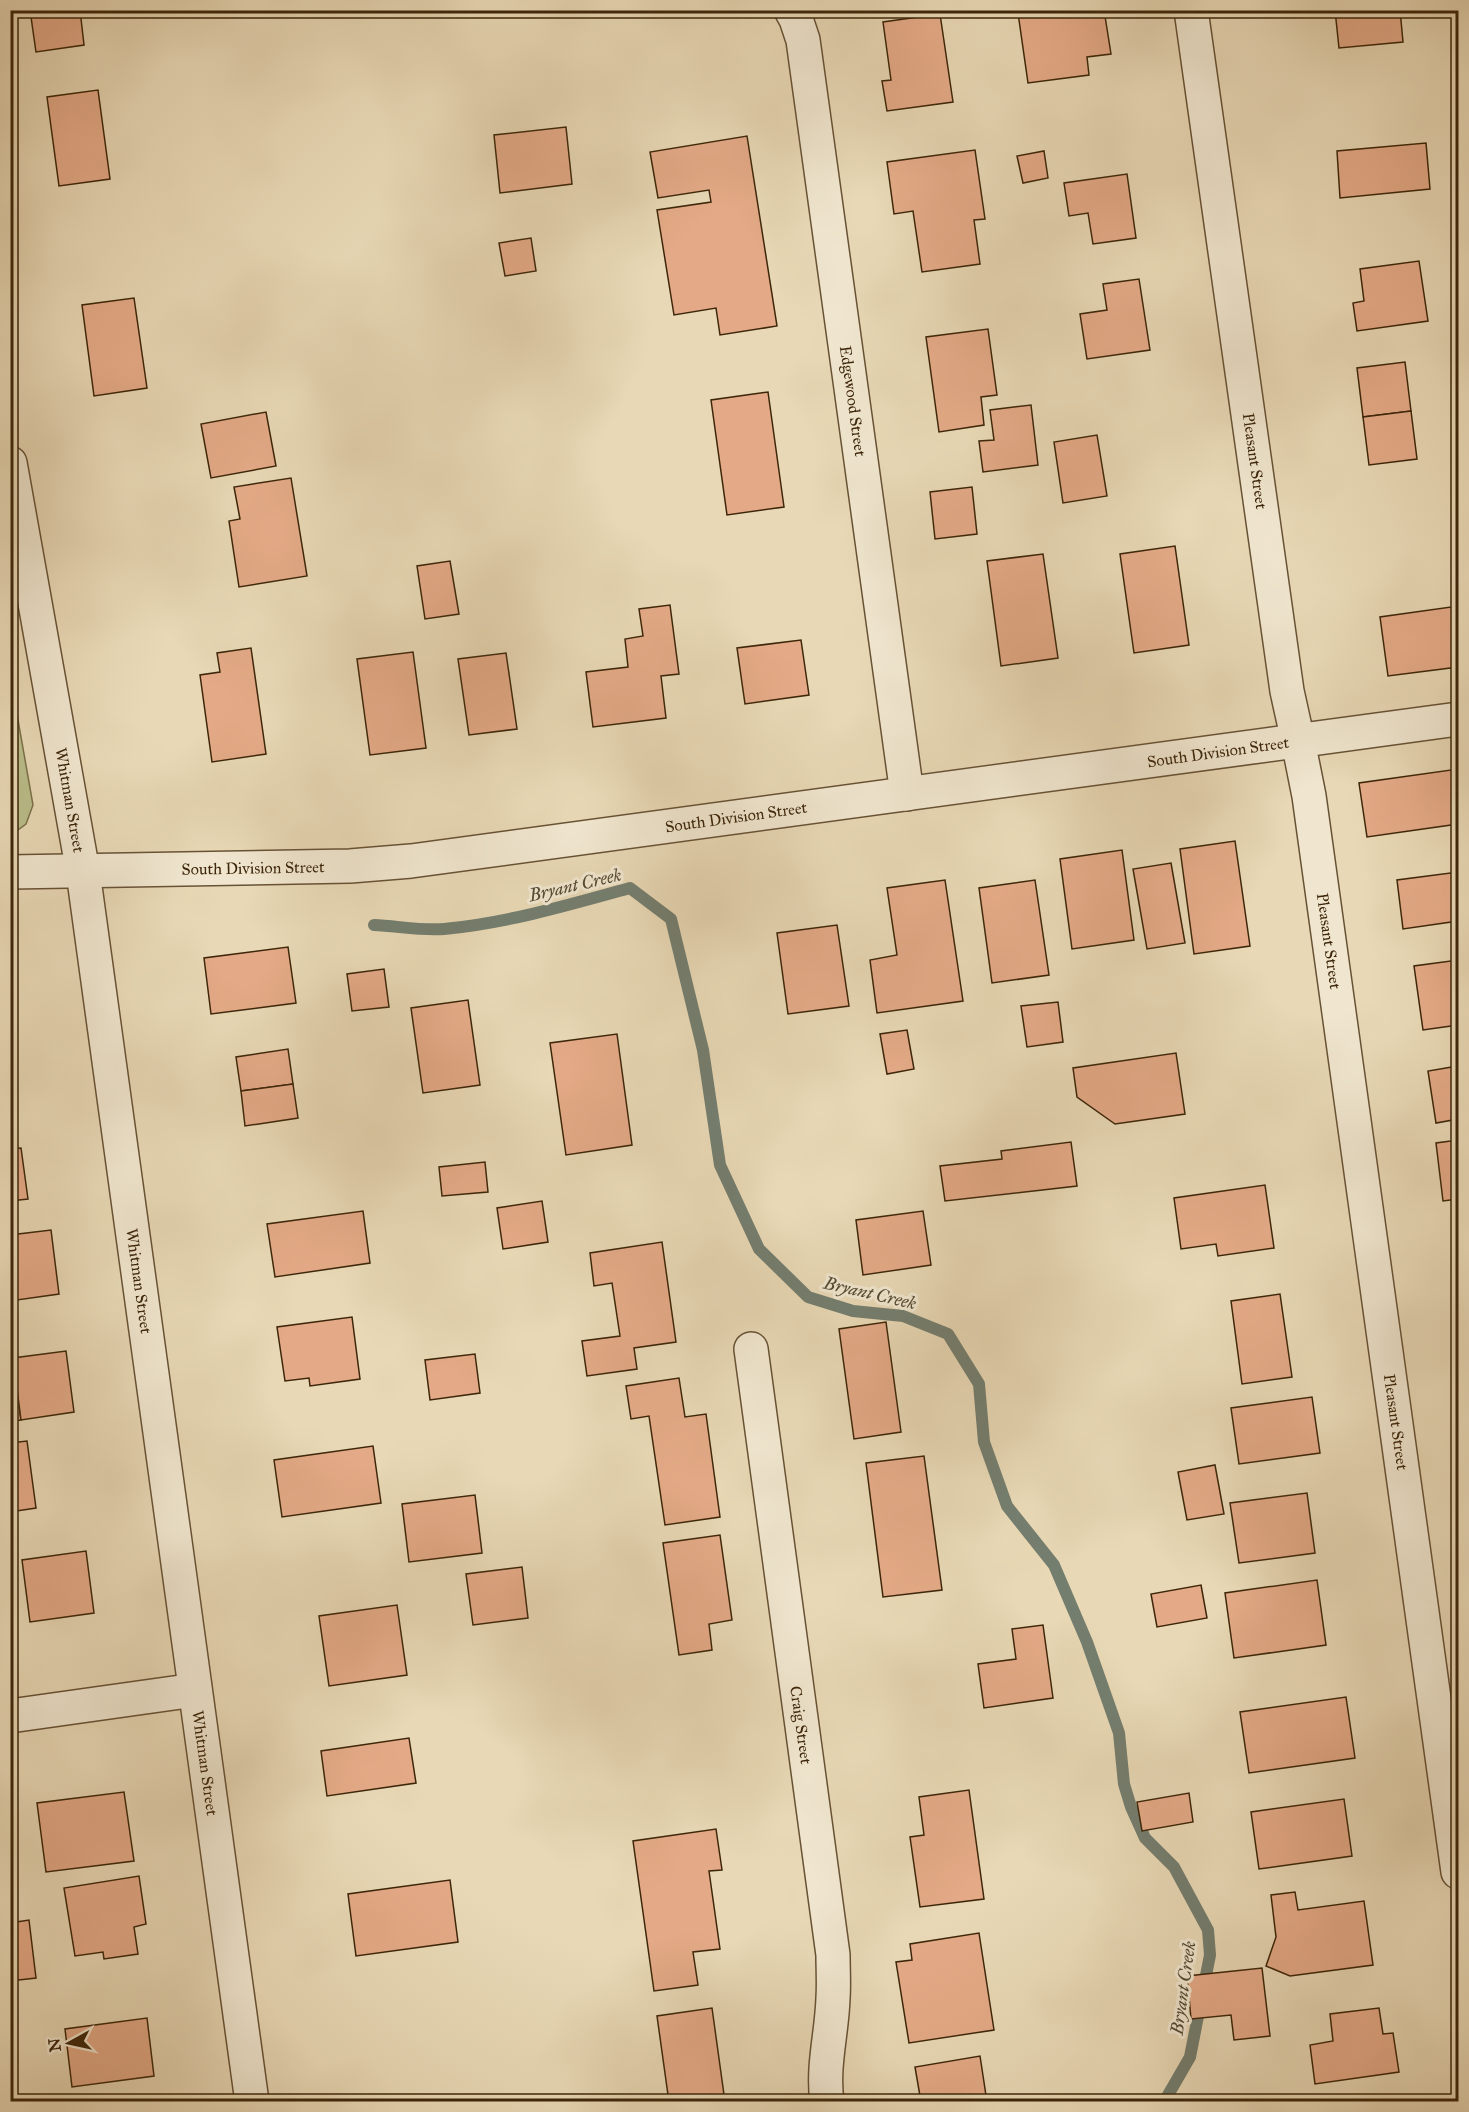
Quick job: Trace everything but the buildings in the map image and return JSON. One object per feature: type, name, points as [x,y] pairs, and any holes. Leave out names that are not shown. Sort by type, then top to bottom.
[{"type":"street","name":"Edgewood Street","points":[[791,10],[803,40],[906,794]]},
{"type":"street","name":"Pleasant Street","points":[[1191,10],[1287,691],[1309,796],[1458,1872]]},
{"type":"street","name":"Whitman Street","points":[[10,463],[83,872],[252,2102]]},
{"type":"street","name":"South Division Street","points":[[10,872],[350,866],[411,861],[1458,719]]},
{"type":"street","name":"Craig Street","points":[[751,1349],[832,1955],[833,1998],[827,2046],[825,2090],[827,2102]]},
{"type":"street","points":[[10,1716],[195,1689]]},
{"type":"green space","points":[[11,680],[33,805],[26,824],[11,835]]},
{"type":"waterway","name":"Bryant Creek","points":[[374,925],[427,929],[468,926],[538,913],[630,888],[671,919],[703,1050],[720,1165],[759,1249],[808,1297],[853,1311],[903,1316],[948,1334],[979,1384],[984,1442],[1007,1506],[1054,1565],[1087,1642],[1119,1733],[1124,1784],[1131,1807],[1145,1838],[1174,1867],[1208,1930],[1210,1955],[1190,2057],[1164,2102]]}]
